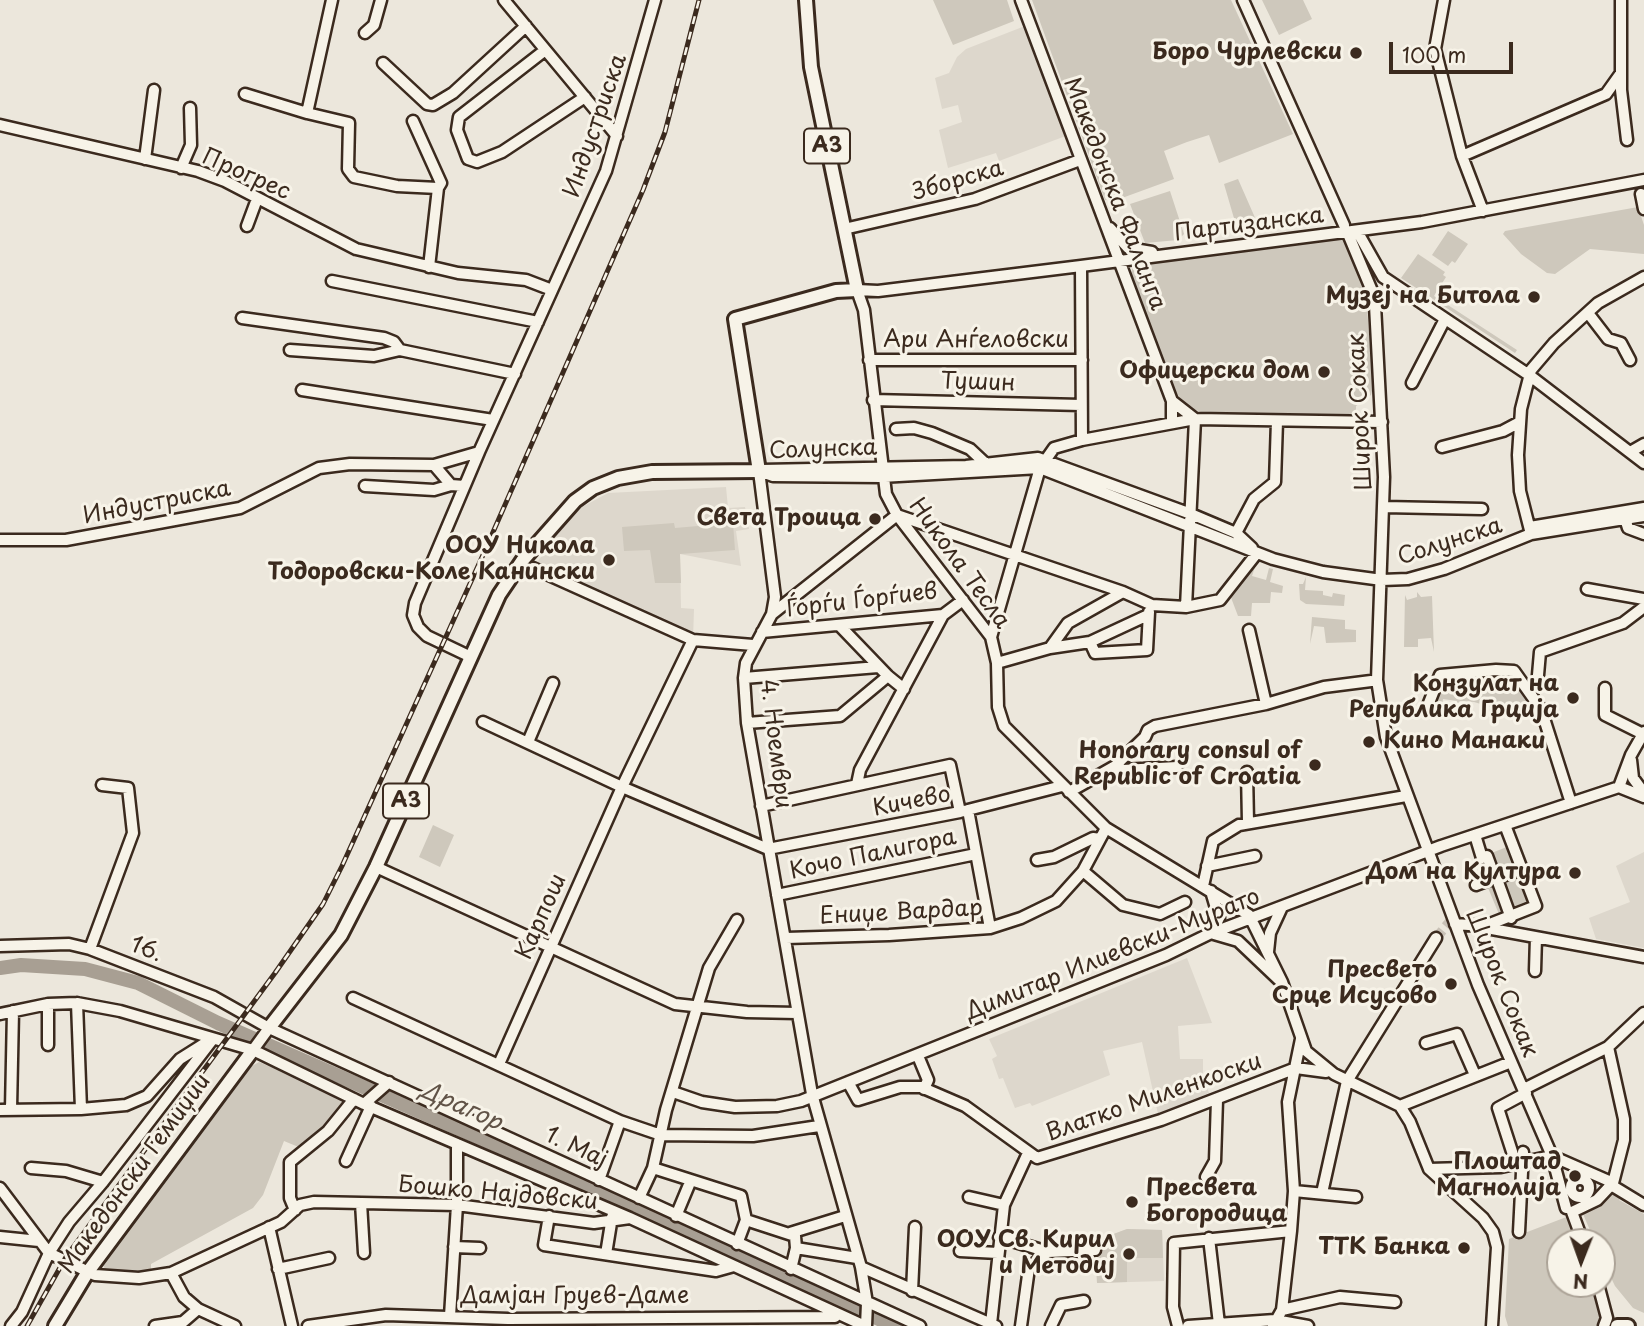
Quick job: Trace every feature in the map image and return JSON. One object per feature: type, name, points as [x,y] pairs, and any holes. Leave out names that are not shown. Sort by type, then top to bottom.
[{"type":"main road","name":"Никола Тесла","points":[[806,0],[811,67],[857,290]]},
{"type":"main road","name":"4. Ноември","points":[[758,471],[735,319],[836,291],[857,290]]},
{"type":"main road","name":"A3","points":[[269,1028],[341,936],[376,867],[499,595],[522,561],[555,522],[593,488],[618,478],[652,472],[758,471]]},
{"type":"main road","name":"Македонски Гемиџии","points":[[55,1326],[87,1273],[253,1050]]},
{"type":"main road","points":[[1617,1326],[1628,1326]]},
{"type":"street","points":[[307,113],[332,0]]},
{"type":"street","points":[[365,33],[374,25],[381,0]]},
{"type":"street","points":[[504,0],[617,136]]},
{"type":"street","name":"Индустриска","points":[[471,657],[427,636],[418,627],[413,615],[415,603],[493,420],[606,171],[655,0]]},
{"type":"street","name":"Македонска Фаланга","points":[[1021,0],[1117,261],[1172,401],[1172,423]]},
{"type":"street","points":[[1243,0],[1344,225]]},
{"type":"street","points":[[1444,0],[1435,49],[1462,156],[1483,211]]},
{"type":"street","points":[[1621,0],[1621,72],[1627,140]]},
{"type":"street","points":[[383,63],[427,104],[433,105],[453,93],[526,26]]},
{"type":"street","points":[[544,51],[459,117],[457,130],[468,159],[477,162],[502,152],[585,97]]},
{"type":"street","points":[[1462,156],[1606,94],[1621,72]]},
{"type":"street","points":[[145,159],[154,90]]},
{"type":"street","points":[[245,94],[349,123],[348,169],[354,177],[397,186],[438,188]]},
{"type":"street","points":[[181,167],[191,145],[190,108]]},
{"type":"street","points":[[413,121],[441,183],[438,188],[429,267]]},
{"type":"street","name":"Прогрес","points":[[0,125],[181,167],[225,181],[343,244],[458,273],[526,280],[552,290]]},
{"type":"street","name":"Зборска","points":[[844,229],[975,199],[1080,160]]},
{"type":"street","name":"Партизанска","points":[[857,290],[878,291],[1177,253],[1353,234],[1644,180]]},
{"type":"street","points":[[1641,194],[1644,209]]},
{"type":"street","points":[[247,226],[257,199]]},
{"type":"street","points":[[1103,219],[1128,248],[1177,253]]},
{"type":"street","points":[[1353,234],[1383,277],[1529,375],[1644,463]]},
{"type":"street","name":"Широк Сокак","points":[[1353,234],[1372,291],[1377,422],[1384,507],[1377,686],[1390,753],[1455,924],[1567,1193],[1569,1210]]},
{"type":"street","points":[[1081,266],[1082,440]]},
{"type":"street","points":[[1530,531],[1518,469],[1520,422],[1529,375],[1544,353],[1588,313],[1611,294],[1644,277]]},
{"type":"street","points":[[332,281],[538,322]]},
{"type":"street","name":"Никола Тесла","points":[[857,290],[864,310],[881,472],[886,494],[897,515],[991,637],[997,663],[1002,722],[1106,828],[1207,888],[1251,918],[1282,982],[1301,1039],[1287,1102],[1294,1191],[1291,1231],[1282,1310],[1274,1323]]},
{"type":"street","points":[[1588,313],[1608,338],[1621,343],[1630,360]]},
{"type":"street","points":[[242,318],[384,338],[394,342],[401,350]]},
{"type":"street","points":[[1412,383],[1445,319]]},
{"type":"street","points":[[290,350],[374,356],[401,350],[515,374]]},
{"type":"street","name":"Ари Анѓеловски","points":[[869,360],[1082,360]]},
{"type":"street","points":[[302,390],[493,420]]},
{"type":"street","name":"Тушин","points":[[873,400],[1081,405]]},
{"type":"street","points":[[1172,401],[1195,419]]},
{"type":"street","points":[[991,637],[1042,463],[1060,446],[1195,419],[1377,422]]},
{"type":"street","points":[[1186,607],[1195,419]]},
{"type":"street","points":[[1236,533],[1254,499],[1275,482],[1278,421]]},
{"type":"street","points":[[1442,447],[1489,436],[1520,422]]},
{"type":"street","points":[[896,429],[915,428],[932,433],[970,449],[986,464]]},
{"type":"street","points":[[1630,452],[1644,444]]},
{"type":"street","name":"Индустриска","points":[[0,540],[66,540],[240,508],[319,468],[434,465],[479,452]]},
{"type":"street","name":"Солунска","points":[[881,472],[986,464],[1042,463],[1191,514],[1236,533],[1257,553]]},
{"type":"street","name":"Солунска","points":[[758,471],[881,472],[1042,463],[1257,553],[1323,572],[1382,580],[1408,579],[1444,569],[1530,531],[1624,515]]},
{"type":"street","points":[[434,465],[451,485]]},
{"type":"street","name":"4. Ноември","points":[[758,471],[774,576],[772,614],[753,645],[744,678],[747,723],[812,1094],[859,1262],[867,1303],[865,1326]]},
{"type":"street","points":[[365,486],[433,490],[451,485],[464,486]]},
{"type":"street","name":"Широк Сокак","points":[[1384,507],[1482,509]]},
{"type":"street","points":[[1624,515],[1644,508]]},
{"type":"street","points":[[772,614],[897,515],[1123,592],[1150,610]]},
{"type":"street","points":[[1624,515],[1644,516]]},
{"type":"street","points":[[1624,515],[1628,528],[1644,534]]},
{"type":"street","points":[[997,663],[1050,648],[1090,642],[1150,610],[1186,607],[1220,600],[1257,553]]},
{"type":"street","points":[[533,568],[693,640],[753,645]]},
{"type":"street","points":[[1587,589],[1644,599]]},
{"type":"street","points":[[1050,648],[1068,623],[1123,592]]},
{"type":"street","name":"Ѓорѓи Ѓорѓиев","points":[[762,632],[943,615],[963,600]]},
{"type":"street","points":[[1538,675],[1540,652],[1623,624],[1644,607]]},
{"type":"street","points":[[1090,642],[1095,653],[1147,650],[1150,610]]},
{"type":"street","points":[[761,806],[857,785],[860,770],[943,615]]},
{"type":"street","points":[[839,625],[878,667],[904,689]]},
{"type":"street","points":[[1249,630],[1266,704]]},
{"type":"street","name":"Карпош","points":[[499,1064],[622,787],[693,640]]},
{"type":"street","points":[[744,678],[878,667]]},
{"type":"street","points":[[1427,708],[1440,675],[1514,671],[1541,709],[1571,803]]},
{"type":"street","points":[[747,723],[840,716],[888,676]]},
{"type":"street","name":"Кичево","points":[[768,849],[1066,789],[1115,766],[1145,737],[1148,730],[1155,726],[1266,704],[1328,687],[1371,681]]},
{"type":"street","points":[[528,742],[553,683]]},
{"type":"street","points":[[1605,688],[1605,715],[1643,733],[1619,787],[1644,795]]},
{"type":"street","points":[[483,722],[622,787],[768,849]]},
{"type":"street","points":[[1631,755],[1633,778],[1644,795]]},
{"type":"street","name":"Кочо Палигора","points":[[857,785],[950,765],[976,853],[990,928]]},
{"type":"street","points":[[1115,766],[1123,770],[1177,767]]},
{"type":"street","points":[[1247,772],[1248,822]]},
{"type":"street","points":[[90,948],[133,833],[128,788],[102,785]]},
{"type":"street","name":"Димитар Илиевски-Мурато","points":[[673,1092],[702,1102],[735,1107],[777,1106],[801,1101],[812,1094],[918,1055],[1166,955],[1209,934],[1428,851],[1619,787]]},
{"type":"street","points":[[1209,934],[1218,926],[1219,918],[1207,888],[1207,866],[1214,839],[1248,822],[1406,796]]},
{"type":"street","points":[[1488,927],[1536,906],[1505,825]]},
{"type":"street","name":"Ениџе Вардар","points":[[786,938],[990,928],[1021,918],[1056,901],[1083,872],[1106,828]]},
{"type":"street","points":[[1475,835],[1482,858],[1487,856],[1511,918]]},
{"type":"street","points":[[1037,860],[1054,857],[1093,838],[1100,839]]},
{"type":"street","name":"Кочо Палигора","points":[[777,895],[976,853]]},
{"type":"street","points":[[1207,866],[1255,856]]},
{"type":"street","points":[[376,867],[675,1004],[697,1008],[797,1013]]},
{"type":"street","points":[[1476,885],[1522,869]]},
{"type":"street","points":[[1083,872],[1123,905],[1160,914],[1185,902]]},
{"type":"street","points":[[1268,952],[1270,933],[1282,907]]},
{"type":"street","points":[[639,1198],[653,1168],[709,968],[737,920]]},
{"type":"street","points":[[1455,924],[1488,927],[1644,957]]},
{"type":"street","points":[[1209,934],[1238,941],[1282,982]]},
{"type":"street","points":[[1535,971],[1536,937]]},
{"type":"street","points":[[1322,1193],[1347,1081],[1436,938]]},
{"type":"street","name":"16.","points":[[0,946],[69,944],[90,948],[214,998],[269,1028]]},
{"type":"street","points":[[353,998],[620,1121],[661,1135],[753,1136],[819,1126]]},
{"type":"street","points":[[76,1003],[81,1109]]},
{"type":"street","name":"1. Мај","points":[[0,1014],[48,1004],[76,1003],[120,1011],[253,1050],[865,1326]]},
{"type":"street","points":[[48,1004],[48,1045]]},
{"type":"street","points":[[13,1011],[6,1110],[81,1109],[126,1105],[147,1097],[180,1059],[213,1039]]},
{"type":"street","points":[[1518,1232],[1519,1158],[1498,1108],[1608,1047],[1644,1013]]},
{"type":"street","name":"A3","points":[[253,1050],[269,1028]]},
{"type":"street","name":"1. Мај","points":[[269,1028],[920,1326]]},
{"type":"street","points":[[1426,1043],[1457,1034],[1475,1074]]},
{"type":"street","points":[[10,1326],[22,1312],[49,1253],[69,1222],[213,1039]]},
{"type":"street","points":[[1301,1039],[1306,1051],[1334,1074],[1400,1106],[1429,1169],[1483,1218],[1493,1232],[1497,1247],[1492,1326]]},
{"type":"street","points":[[1577,1228],[1569,1210],[1597,1200],[1611,1183],[1624,1140],[1624,1119],[1608,1047]]},
{"type":"street","points":[[918,1055],[928,1080],[924,1089]]},
{"type":"street","points":[[1400,1106],[1475,1074],[1511,1062]]},
{"type":"street","points":[[1296,1068],[1334,1074]]},
{"type":"street","name":"Влатко Миленкоски","points":[[848,1082],[858,1100],[915,1085],[965,1106],[1037,1158],[1217,1100],[1296,1068]]},
{"type":"street","points":[[295,1210],[290,1198],[289,1164],[387,1084]]},
{"type":"street","points":[[1206,1177],[1215,1161],[1217,1100]]},
{"type":"street","points":[[346,1161],[364,1102]]},
{"type":"street","points":[[599,1180],[620,1121]]},
{"type":"street","points":[[450,1316],[457,1205],[457,1144]]},
{"type":"street","points":[[796,1248],[859,1262],[912,1291],[994,1325],[999,1237],[1004,1205],[1028,1153]]},
{"type":"street","points":[[1429,1169],[1501,1167],[1519,1158],[1552,1156],[1587,1177],[1611,1183],[1644,1205]]},
{"type":"street","points":[[31,1168],[66,1171],[103,1182]]},
{"type":"street","points":[[653,1168],[741,1196],[747,1220],[737,1244]]},
{"type":"street","points":[[1587,1177],[1591,1195],[1578,1198],[1567,1193],[1574,1181],[1587,1177]]},
{"type":"street","points":[[676,1216],[691,1180]]},
{"type":"street","points":[[0,1188],[49,1253],[87,1273],[139,1278],[171,1273],[184,1297],[198,1309],[235,1326]]},
{"type":"street","points":[[1294,1191],[1356,1197]]},
{"type":"street","points":[[969,1197],[1004,1205]]},
{"type":"street","name":"Бошко Најдовски","points":[[171,1273],[270,1227],[295,1210],[314,1202],[457,1205],[611,1223],[629,1218]]},
{"type":"street","points":[[362,1203],[364,1253]]},
{"type":"street","points":[[606,1254],[613,1211]]},
{"type":"street","points":[[549,1216],[544,1245],[716,1271],[734,1266]]},
{"type":"street","points":[[790,1233],[845,1216]]},
{"type":"street","points":[[747,1220],[795,1236],[796,1248],[791,1269]]},
{"type":"street","points":[[270,1227],[292,1326]]},
{"type":"street","points":[[912,1291],[915,1227]]},
{"type":"street","points":[[1178,1326],[1173,1307],[1174,1243],[1291,1231]]},
{"type":"street","points":[[0,1237],[39,1241]]},
{"type":"street","points":[[999,1237],[1048,1252],[1095,1250]]},
{"type":"street","points":[[1209,1238],[1219,1324]]},
{"type":"street","points":[[454,1247],[480,1248]]},
{"type":"street","points":[[960,1251],[998,1253]]},
{"type":"street","points":[[1021,1326],[1029,1268],[1048,1252]]},
{"type":"street","points":[[278,1269],[329,1258]]},
{"type":"street","points":[[1282,1310],[1340,1297],[1395,1302]]},
{"type":"street","points":[[1602,1298],[1607,1318],[1604,1326]]},
{"type":"street","points":[[1051,1326],[1061,1305],[1084,1301]]},
{"type":"street","points":[[812,1303],[813,1321]]},
{"type":"street","points":[[155,1326],[183,1322],[198,1309]]},
{"type":"street","name":"Дамјан Груев-Даме","points":[[308,1326],[386,1315],[637,1321],[813,1321],[842,1317]]},
{"type":"street","points":[[1188,1326],[1274,1323],[1308,1326]]},
{"type":"shaded area","points":[[933,0],[1007,0],[1014,21],[953,45]]},
{"type":"shaded area","points":[[1032,0],[1231,0],[1293,134],[1219,163],[1209,135],[1187,142],[1164,151],[1174,179],[1122,198],[1105,200]]},
{"type":"shaded area","points":[[1262,0],[1303,0],[1312,19],[1279,35]]},
{"type":"shaded area","points":[[1030,24],[1071,134],[999,161],[996,153],[948,168],[939,130],[962,122],[958,105],[942,109],[935,78],[949,73],[957,57],[966,49]]},
{"type":"shaded area","points":[[1238,179],[1260,229],[1238,232],[1224,184]]},
{"type":"shaded area","points":[[1170,191],[1184,234],[1178,240],[1145,243],[1130,204]]},
{"type":"shaded area","points":[[1638,207],[1644,225],[1644,254],[1590,249],[1555,274],[1547,273],[1521,254],[1503,234],[1505,231]]},
{"type":"shaded area","points":[[1448,231],[1468,244],[1455,263],[1452,261],[1448,266],[1432,255]]},
{"type":"shaded area","points":[[1343,237],[1366,294],[1373,387],[1371,395],[1356,406],[1356,412],[1344,417],[1209,415],[1185,406],[1169,381],[1130,277],[1133,266],[1166,259]]},
{"type":"shaded area","points":[[1418,254],[1445,272],[1443,275],[1446,277],[1434,296],[1517,350],[1515,353],[1401,278]]},
{"type":"shaded area","name":"ООУ Никола Тодоровски-Коле Канински","points":[[726,487],[728,508],[745,507],[749,529],[736,531],[741,566],[680,554],[681,608],[694,609],[693,640],[533,568],[567,521],[582,507],[608,493]]},
{"type":"shaded area","points":[[674,523],[675,528],[733,523],[735,550],[680,554],[681,583],[655,583],[650,550],[624,551],[622,527]]},
{"type":"shaded area","points":[[1252,563],[1256,564],[1252,576],[1266,580],[1269,568],[1273,569],[1270,582],[1283,586],[1282,593],[1271,592],[1270,603],[1252,603],[1251,616],[1238,616],[1230,595],[1242,576],[1250,574]]},
{"type":"shaded area","points":[[1306,577],[1305,590],[1323,591],[1323,595],[1332,597],[1333,593],[1345,595],[1344,606],[1306,604],[1300,600],[1299,584],[1303,584]]},
{"type":"shaded area","points":[[1417,592],[1421,597],[1432,596],[1434,652],[1431,638],[1418,639],[1418,647],[1404,647],[1405,595],[1407,600],[1417,597]]},
{"type":"shaded area","points":[[1312,617],[1345,620],[1345,629],[1356,630],[1356,642],[1326,643],[1324,627],[1314,626],[1310,644]]},
{"type":"shaded area","points":[[1484,674],[1513,675],[1533,702],[1498,709],[1474,702],[1460,701],[1456,705],[1457,701],[1443,699],[1441,711],[1430,708],[1440,679],[1459,675],[1460,690],[1472,690],[1484,687]]},
{"type":"shaded area","points":[[433,825],[454,835],[440,867],[419,857]]},
{"type":"shaded area","points":[[1512,845],[1536,906],[1501,919],[1476,859]]},
{"type":"shaded area","points":[[1644,852],[1644,948],[1596,939],[1589,918],[1630,902],[1616,866]]},
{"type":"shaded area","points":[[1187,958],[1212,1023],[1178,1026],[1180,1059],[1203,1059],[1203,1077],[1209,1093],[1158,1114],[1142,1042],[1103,1051],[1110,1075],[1032,1106],[1030,1103],[1015,1108],[1003,1078],[999,1079],[992,1059],[997,1056],[989,1039]]},
{"type":"shaded area","points":[[259,1062],[345,1097],[345,1105],[324,1130],[301,1148],[284,1141],[263,1195],[253,1208],[151,1264],[151,1272],[105,1269],[103,1265],[106,1260],[252,1066]]},
{"type":"shaded area","points":[[1615,1191],[1622,1197],[1619,1200],[1644,1214],[1644,1313],[1633,1308],[1616,1287],[1616,1228],[1589,1228],[1583,1214]]},
{"type":"shaded area","points":[[1569,1216],[1575,1228],[1546,1228],[1546,1298],[1600,1298],[1604,1326],[1508,1326],[1505,1316],[1509,1239]]},
{"type":"shaded area","name":"ООУ Св. Кирил и Методиј","points":[[1127,1229],[1162,1230],[1164,1281],[1097,1283],[1095,1241]]},
{"type":"shaded area","name":"ООУ Св. Кирил и Методиј","points":[[1127,1229],[1162,1230],[1163,1258],[1127,1258],[1127,1282],[1097,1283],[1095,1241]]},
{"type":"waterway","name":"Драгор","points":[[0,968],[21,965],[85,969],[138,983],[218,1023],[591,1187],[894,1326]]},
{"type":"tunnel","points":[[1436,938],[1453,918]]},
{"type":"railway","points":[[27,1326],[66,1257],[323,904],[483,555],[643,190],[665,132],[699,0]]},
{"type":"place","name":"Боро Чурлевски","points":[[1356,53]]},
{"type":"place","name":"Музеј на Битола","points":[[1534,297]]},
{"type":"place","name":"Офицерски дом","points":[[1324,372]]},
{"type":"place","name":"Света Троица","points":[[875,519]]},
{"type":"place","name":"ООУ Никола Тодоровски-Коле Канински","points":[[609,560]]},
{"type":"place","name":"Конзулат на Република Грција","points":[[1573,698]]},
{"type":"place","name":"Кино Манаки","points":[[1369,742]]},
{"type":"place","name":"Honorary consul of Republic of Croatia","points":[[1315,765]]},
{"type":"place","name":"Дом на Култура","points":[[1575,873]]},
{"type":"place","name":"Пресвето Срце Исусово","points":[[1451,984]]},
{"type":"place","name":"Плоштад Магнолија","points":[[1575,1176]]},
{"type":"place","name":"Пресвета Богородица","points":[[1132,1202]]},
{"type":"place","name":"ТТК Банка","points":[[1464,1248]]},
{"type":"place","name":"ООУ Св. Кирил и Методиј","points":[[1129,1254]]}]
